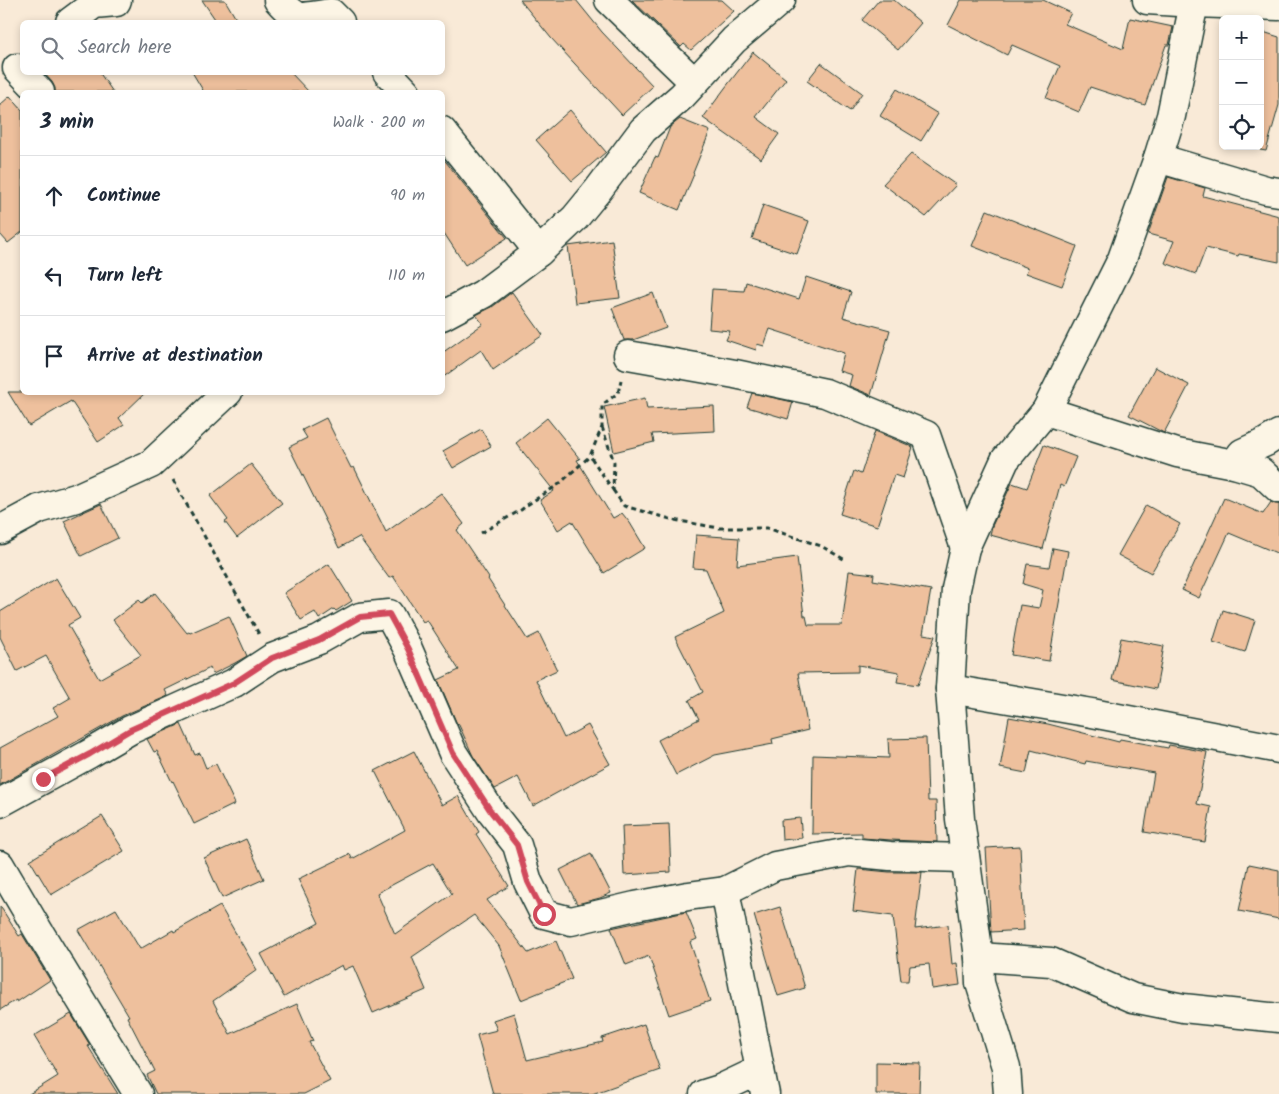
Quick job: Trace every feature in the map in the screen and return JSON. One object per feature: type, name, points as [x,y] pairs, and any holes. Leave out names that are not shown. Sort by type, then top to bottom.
[{"type":"street","points":[[73,20],[94,4],[116,2],[117,0]]},
{"type":"street","points":[[278,0],[291,13],[300,17],[331,13],[338,20]]},
{"type":"street","points":[[609,0],[694,82]]},
{"type":"street","points":[[445,314],[483,294],[539,252],[574,218],[598,190],[643,130],[682,96],[734,40],[781,0]]},
{"type":"street","points":[[1147,0],[1279,6]]},
{"type":"street","points":[[1008,1094],[1006,1066],[980,983],[979,957],[960,819],[950,689],[956,589],[965,548],[1005,460],[1046,411],[1122,259],[1172,116],[1194,3]]},
{"type":"street","points":[[13,72],[37,90]]},
{"type":"street","points":[[389,75],[404,90]]},
{"type":"street","points":[[445,135],[539,252]]},
{"type":"street","points":[[1158,158],[1266,190],[1279,192]]},
{"type":"street","points":[[628,355],[735,374],[825,393],[926,435],[965,548]]},
{"type":"street","points":[[0,530],[38,509],[76,498],[151,464],[225,395]]},
{"type":"street","points":[[1046,411],[1177,453],[1234,464],[1261,472],[1279,489]]},
{"type":"street","points":[[1234,464],[1242,453],[1279,434]]},
{"type":"street","points":[[0,803],[130,730],[234,683],[272,658],[319,640],[360,617],[389,614],[408,649],[453,753],[492,813],[517,845],[528,882],[544,914],[571,921],[635,906],[724,891],[775,866],[849,852],[890,856],[965,858]]},
{"type":"street","points":[[950,689],[1092,713],[1279,749]]},
{"type":"street","points":[[0,865],[138,1094]]},
{"type":"street","points":[[704,1094],[720,1089],[762,1082],[724,891]]},
{"type":"street","points":[[979,957],[1051,962],[1133,998],[1183,1008],[1279,1018]]},
{"type":"path","points":[[613,490],[614,462],[602,427],[602,405],[618,393],[628,355]]},
{"type":"path","points":[[481,533],[521,510],[558,485],[590,456],[602,427]]},
{"type":"path","points":[[590,456],[624,506],[674,520],[719,528],[767,528],[821,546],[847,561]]},
{"type":"path","points":[[170,476],[272,658]]},
{"type":"building","points":[[202,0],[225,0],[237,20],[216,20]]},
{"type":"building","points":[[520,0],[576,0],[602,32],[653,86],[622,115],[551,38]]},
{"type":"building","points":[[632,0],[722,0],[734,11],[691,50],[684,44],[681,47]]},
{"type":"building","points":[[879,0],[894,0],[921,23],[898,50],[862,20]]},
{"type":"building","points":[[961,0],[1043,0],[1071,13],[1065,24],[1123,49],[1130,18],[1173,27],[1169,45],[1166,45],[1145,105],[1090,87],[1079,112],[1046,98],[1060,66],[1012,45],[1007,55],[948,25]]},
{"type":"building","points":[[1264,32],[1279,37],[1279,105],[1266,151],[1260,150],[1264,150]]},
{"type":"building","points":[[753,52],[786,79],[756,117],[779,134],[761,159],[703,118]]},
{"type":"building","points":[[821,63],[862,93],[850,111],[807,81]]},
{"type":"building","points":[[46,75],[101,75],[112,90],[55,90],[52,82]]},
{"type":"building","points":[[194,75],[293,75],[307,90],[203,90]]},
{"type":"building","points":[[897,89],[938,114],[921,141],[880,116]]},
{"type":"building","points":[[10,96],[20,108],[20,234],[8,243],[0,234],[0,105]]},
{"type":"building","points":[[570,110],[606,152],[572,181],[536,140]]},
{"type":"building","points":[[680,119],[710,131],[679,210],[639,193],[655,157],[658,158],[670,127]]},
{"type":"building","points":[[911,154],[956,185],[926,217],[883,184]]},
{"type":"building","points":[[445,161],[507,238],[465,265],[445,235]]},
{"type":"building","points":[[1168,177],[1205,188],[1203,196],[1279,216],[1279,262],[1239,254],[1238,256],[1206,248],[1196,274],[1165,263],[1174,241],[1148,234]]},
{"type":"building","points":[[763,205],[809,221],[797,254],[752,239]]},
{"type":"building","points":[[987,210],[1077,246],[1062,286],[1026,273],[1028,268],[972,246]]},
{"type":"building","points":[[612,240],[620,298],[575,303],[568,246]]},
{"type":"building","points":[[806,277],[851,292],[843,317],[890,330],[871,395],[849,386],[852,375],[839,371],[844,353],[770,329],[764,346],[757,344],[756,350],[726,340],[730,331],[709,329],[712,289],[744,291],[746,282],[799,299]]},
{"type":"building","points":[[512,292],[543,335],[493,370],[481,350],[445,376],[445,351],[483,324],[476,315],[492,307]]},
{"type":"building","points":[[653,293],[666,328],[633,340],[624,340],[612,308]]},
{"type":"building","points":[[1155,367],[1189,385],[1164,433],[1129,415]]},
{"type":"building","points":[[8,392],[20,392],[20,395],[143,395],[119,418],[124,425],[98,442],[71,401],[29,426]]},
{"type":"building","points":[[752,393],[793,402],[788,419],[747,407]]},
{"type":"building","points":[[645,398],[647,409],[714,406],[715,431],[652,434],[654,442],[614,452],[604,407]]},
{"type":"building","points":[[326,418],[351,468],[354,467],[386,532],[441,493],[464,524],[457,530],[527,639],[539,633],[557,670],[536,680],[564,738],[588,725],[610,764],[533,806],[518,777],[495,789],[473,756],[438,680],[459,670],[427,620],[423,622],[393,576],[389,578],[359,537],[339,548],[289,447],[307,438],[302,430]]},
{"type":"building","points":[[547,418],[580,459],[577,460],[613,518],[622,513],[645,548],[604,573],[572,521],[558,530],[540,500],[554,491],[516,443]]},
{"type":"building","points":[[481,429],[491,446],[453,468],[443,451]]},
{"type":"building","points":[[875,431],[913,447],[903,478],[894,475],[877,526],[840,514],[854,471],[861,474]]},
{"type":"building","points":[[1044,445],[1076,457],[1064,487],[1060,485],[1043,549],[990,535],[992,526],[1012,483],[1027,488]]},
{"type":"building","points":[[251,464],[282,503],[237,538],[225,522],[228,520],[210,496]]},
{"type":"building","points":[[1224,498],[1263,514],[1271,502],[1279,504],[1279,554],[1229,533],[1199,598],[1182,590]]},
{"type":"building","points":[[101,504],[118,538],[81,556],[64,521]]},
{"type":"building","points":[[1146,505],[1180,524],[1151,573],[1118,555]]},
{"type":"building","points":[[696,535],[739,538],[737,565],[797,557],[804,616],[806,616],[808,625],[842,625],[849,571],[874,574],[873,580],[931,590],[923,634],[935,636],[918,685],[897,682],[899,672],[858,665],[858,672],[798,673],[808,730],[772,739],[773,744],[715,755],[676,775],[658,740],[699,719],[689,700],[703,692],[675,637],[724,613],[706,569],[693,568]]},
{"type":"building","points":[[1053,548],[1068,551],[1049,661],[1011,655],[1020,605],[1039,608],[1043,590],[1023,584],[1027,564],[1049,567]]},
{"type":"building","points":[[329,564],[352,601],[336,611],[334,609],[319,619],[315,612],[301,620],[284,593]]},
{"type":"building","points":[[56,578],[80,618],[68,625],[99,679],[141,655],[113,620],[139,600],[142,603],[155,593],[187,633],[229,616],[247,656],[213,674],[210,668],[165,690],[168,696],[122,716],[0,785],[0,748],[58,716],[53,708],[70,698],[46,656],[17,671],[0,637],[0,612]]},
{"type":"building","points":[[1223,610],[1255,620],[1245,652],[1213,642]]},
{"type":"building","points":[[1121,638],[1164,646],[1156,689],[1112,680]]},
{"type":"building","points":[[1009,717],[1048,724],[1119,742],[1120,739],[1168,748],[1169,745],[1207,752],[1197,804],[1211,807],[1205,842],[1144,832],[1154,773],[1086,761],[1085,764],[1031,750],[1026,773],[1000,768]]},
{"type":"building","points":[[181,724],[195,755],[200,753],[206,768],[216,764],[235,804],[194,824],[157,751],[154,752],[147,739]]},
{"type":"building","points":[[926,738],[928,801],[936,801],[937,842],[862,838],[862,833],[812,834],[813,755],[889,758],[888,739]]},
{"type":"building","points":[[414,751],[442,805],[458,796],[479,832],[476,834],[509,886],[487,900],[528,953],[556,941],[572,979],[521,1000],[499,946],[474,915],[412,957],[426,990],[373,1013],[353,966],[344,970],[342,965],[284,997],[261,954],[319,923],[298,879],[350,854],[352,859],[405,830],[375,771]],"holes":[[[433,863],[452,894],[395,934],[377,893]]]},
{"type":"building","points":[[102,816],[124,851],[51,895],[30,860]]},
{"type":"building","points":[[800,818],[802,838],[782,840],[781,820]]},
{"type":"building","points":[[669,824],[671,872],[624,875],[622,826]]},
{"type":"building","points":[[246,839],[264,879],[222,898],[204,858]]},
{"type":"building","points":[[1020,846],[1024,930],[991,932],[986,848]]},
{"type":"building","points":[[591,854],[611,893],[577,904],[560,870]]},
{"type":"building","points":[[1249,864],[1279,870],[1279,919],[1239,911]]},
{"type":"building","points":[[858,869],[889,872],[922,872],[915,929],[948,925],[952,964],[957,963],[960,985],[932,989],[929,964],[910,966],[908,981],[901,981],[893,916],[853,911]]},
{"type":"building","points":[[0,906],[19,936],[22,934],[50,980],[17,1002],[16,1000],[0,1010]]},
{"type":"building","points":[[220,906],[257,970],[213,1001],[230,1034],[297,1004],[313,1041],[309,1042],[330,1081],[304,1094],[156,1094],[147,1075],[155,1071],[127,1017],[129,1016],[78,930],[116,909],[140,949]]},
{"type":"building","points":[[780,907],[805,988],[778,996],[754,915]]},
{"type":"building","points":[[686,912],[697,939],[690,942],[710,1001],[669,1015],[649,956],[626,965],[611,928]]},
{"type":"building","points":[[514,1013],[527,1060],[603,1042],[602,1038],[644,1024],[660,1070],[592,1094],[493,1094],[477,1035],[497,1030],[493,1020]]},
{"type":"building","points":[[71,1014],[90,1045],[88,1046],[118,1094],[29,1094],[58,1076],[34,1036]]},
{"type":"building","points":[[876,1062],[920,1063],[919,1094],[876,1094]]},
{"type":"route","points":[[43,779],[130,730],[234,683],[272,658],[319,640],[360,617],[389,614],[408,649],[453,753],[492,813],[517,845],[528,882],[544,914]]}]
